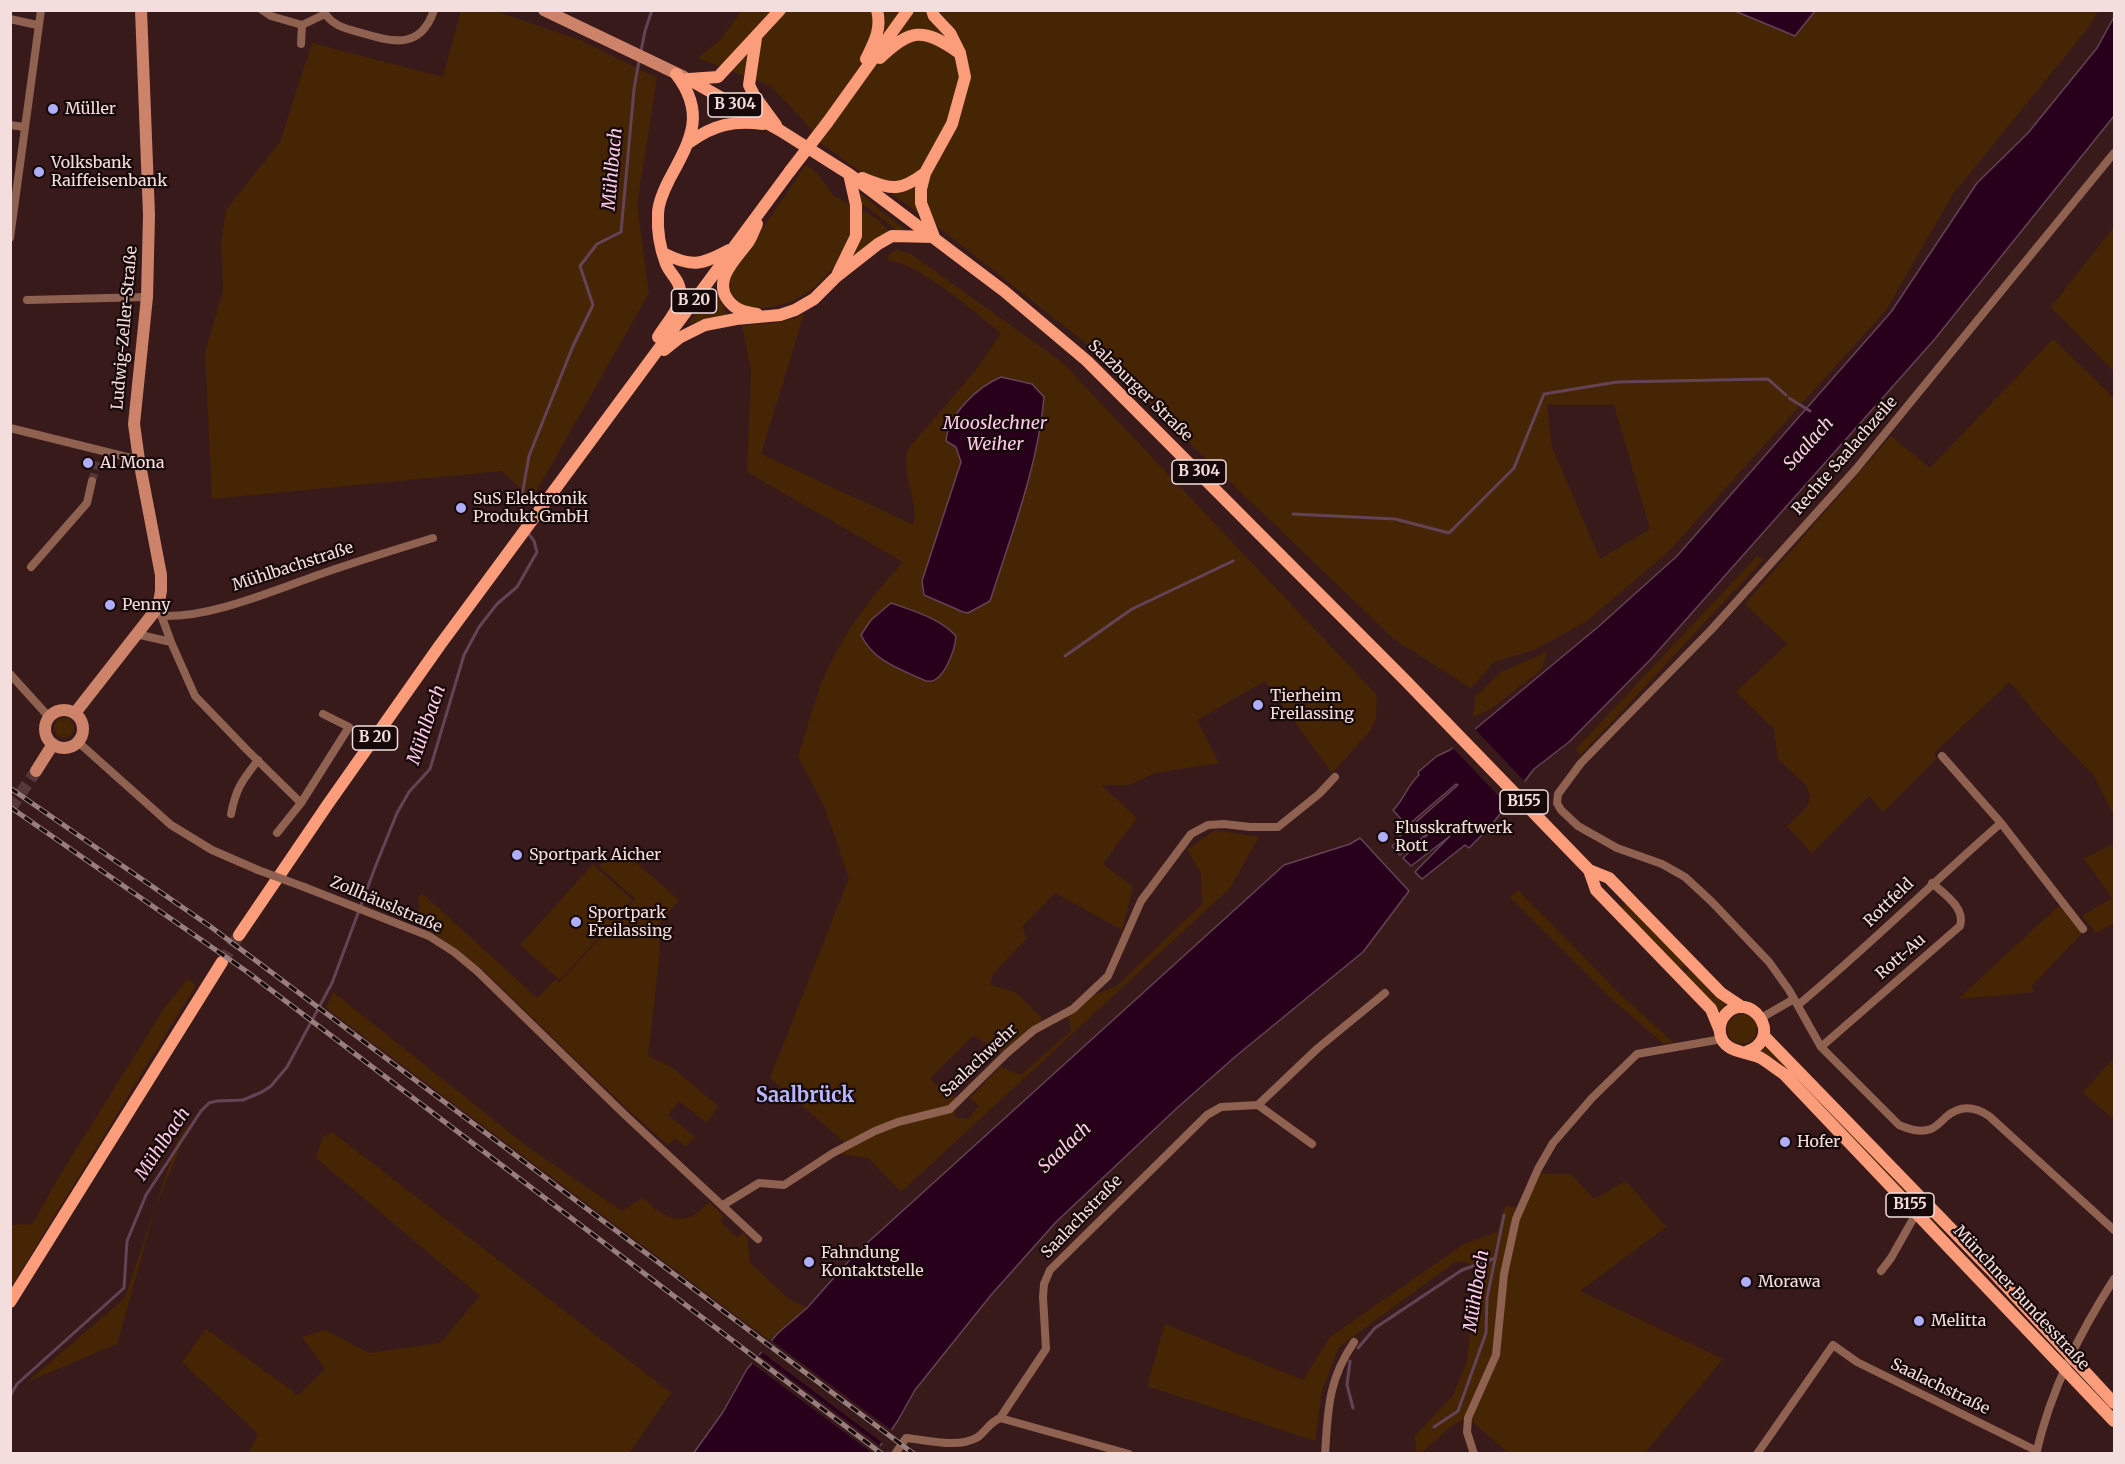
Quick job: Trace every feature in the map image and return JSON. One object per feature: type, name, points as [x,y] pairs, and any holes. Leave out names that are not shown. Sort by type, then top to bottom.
[{"type":"main road","points":[[654,354],[680,296],[677,279],[667,267],[658,236],[657,211],[665,189],[690,142],[693,126],[690,98],[682,76],[718,77],[780,10]]},
{"type":"main road","points":[[856,82],[878,34],[880,21],[877,10]]},
{"type":"main road","name":"B 20","points":[[239,935],[335,794],[514,544],[827,123],[908,10]]},
{"type":"main road","points":[[654,354],[705,325],[736,319],[773,316],[788,313],[803,306],[824,290],[836,277],[878,244],[892,236],[934,237],[921,203],[921,189],[925,173],[952,124],[965,77],[960,53],[950,33],[934,16],[932,10]]},
{"type":"main road","points":[[856,82],[897,42],[909,37],[933,36],[960,53]]},
{"type":"main road","points":[[756,38],[749,85],[758,101],[781,130]]},
{"type":"main road","name":"B 304","points":[[682,76],[781,130],[849,174],[934,237]]},
{"type":"main road","points":[[690,142],[716,126],[729,123],[748,122],[781,130]]},
{"type":"main road","points":[[849,174],[890,188],[911,183],[925,173]]},
{"type":"main road","points":[[836,277],[856,236],[856,205],[849,174]]},
{"type":"main road","points":[[763,209],[750,239],[726,274],[722,289],[728,300],[741,310],[773,316]]},
{"type":"main road","name":"Salzburger Straße","points":[[934,237],[1004,291],[1087,361],[1235,507],[1488,765]]},
{"type":"main road","points":[[663,253],[679,261],[697,264],[733,248]]},
{"type":"main road","name":"B155","points":[[1488,765],[1589,870],[1609,878],[1721,993],[1742,1007]]},
{"type":"main road","name":"B155","points":[[1589,870],[1596,890],[1711,1009],[1721,1035]]},
{"type":"main road","points":[[10,1302],[156,1064],[222,962]]},
{"type":"main road","points":[[1742,1007],[1753,1010],[1761,1018],[1764,1036],[1757,1046],[1746,1052],[1733,1050],[1724,1043],[1721,1035],[1723,1017],[1742,1007]]},
{"type":"main road","name":"Münchner Bundesstraße","points":[[1764,1036],[2115,1403]]},
{"type":"main road","name":"Münchner Bundesstraße","points":[[1746,1052],[1762,1059],[1784,1074],[2115,1421]]},
{"type":"street","points":[[10,238],[41,10]]},
{"type":"street","name":"Ludwig-Zeller-Straße","points":[[141,10],[149,215],[147,297],[134,424],[161,575],[159,611],[195,696],[301,803]]},
{"type":"street","points":[[262,10],[279,19],[302,25],[324,12],[334,23],[342,27],[389,41],[404,41],[423,31],[434,10]]},
{"type":"street","points":[[544,10],[682,76]]},
{"type":"street","points":[[10,19],[38,25]]},
{"type":"street","points":[[301,44],[302,25]]},
{"type":"street","points":[[10,124],[24,127]]},
{"type":"street","name":"Rechte Saalachzeile","points":[[2115,153],[1856,469],[1711,630],[1581,763],[1558,794],[1557,803],[1578,826],[1617,848],[1662,864],[1685,877],[1712,902],[1769,962],[1796,1002],[1821,1047],[1899,1125],[1911,1130],[1933,1129],[1951,1113],[1962,1108],[1978,1108],[2115,1230]]},
{"type":"street","points":[[27,300],[147,297]]},
{"type":"street","points":[[10,428],[139,460]]},
{"type":"street","points":[[98,461],[100,451]]},
{"type":"street","points":[[31,567],[87,503],[92,481]]},
{"type":"street","name":"Mühlbachstraße","points":[[159,611],[177,616],[209,610],[433,538]]},
{"type":"street","points":[[75,713],[136,634],[159,611]]},
{"type":"street","points":[[136,634],[171,642]]},
{"type":"street","points":[[10,674],[49,717]]},
{"type":"street","points":[[63,710],[75,713],[83,725],[82,735],[78,742],[71,747],[64,748],[53,744],[45,733],[49,717],[63,710]]},
{"type":"street","points":[[277,833],[301,803],[349,727],[323,714]]},
{"type":"street","name":"Zollhäuslstraße","points":[[78,742],[171,825],[212,850],[429,936],[454,951],[758,1239]]},
{"type":"street","points":[[36,771],[53,744]]},
{"type":"street","points":[[1942,756],[2001,823],[2083,930]]},
{"type":"street","points":[[231,814],[235,794],[258,760]]},
{"type":"street","name":"Saalachwehr","points":[[723,1205],[759,1183],[784,1185],[833,1153],[875,1131],[898,1122],[951,1109],[1006,1054],[1034,1030],[1073,1009],[1108,976],[1142,900],[1191,834],[1208,825],[1278,827],[1319,794],[1335,777]]},
{"type":"street","name":"Rottfeld","points":[[1761,1018],[1796,1002],[1842,968],[1932,883],[2001,823]]},
{"type":"street","name":"Rott-Au","points":[[1821,1047],[1960,926],[1962,918],[1959,910],[1932,883]]},
{"type":"street","points":[[1312,1144],[1258,1105],[1318,1048],[1385,993]]},
{"type":"street","points":[[1474,1454],[1467,1432],[1468,1418],[1496,1355],[1504,1274],[1516,1219],[1538,1169],[1553,1143],[1592,1098],[1637,1054],[1721,1035]]},
{"type":"street","name":"Saalachstraße","points":[[895,1454],[906,1438],[962,1442],[979,1436],[990,1423],[1000,1418],[1046,1349],[1043,1297],[1044,1284],[1050,1270],[1207,1115],[1221,1107],[1258,1105]]},
{"type":"street","points":[[1881,1272],[1913,1219],[1919,1214]]},
{"type":"street","name":"Saalachstraße","points":[[1757,1454],[1833,1345],[1857,1362],[2037,1452],[2051,1400],[2070,1355],[2115,1279]]},
{"type":"street","points":[[1325,1454],[1329,1395],[1344,1357],[1354,1342]]},
{"type":"street","points":[[1000,1418],[1129,1454]]},
{"type":"shaded area","points":[[742,10],[1735,10],[1795,35],[1815,11],[2098,11],[2089,27],[1953,194],[1886,310],[1669,551],[1587,621],[1534,650],[1494,662],[1471,688],[1395,640],[1082,340],[942,230],[822,144],[771,86],[698,58],[720,40]],"holes":[[[1547,405],[1614,405],[1650,529],[1600,559],[1552,447]]]},
{"type":"shaded area","points":[[461,11],[496,11],[580,40],[657,78],[637,205],[649,293],[532,499],[502,471],[212,499],[205,353],[223,291],[221,243],[226,210],[280,142],[312,43],[443,77]]},
{"type":"shaded area","points":[[806,165],[816,172],[834,196],[852,206],[852,230],[842,256],[816,286],[800,297],[777,306],[764,308],[752,308],[742,304],[734,298],[730,288],[732,273]]},
{"type":"shaded area","points":[[861,194],[905,231],[897,231],[861,204],[859,195]]},
{"type":"shaded area","points":[[862,210],[877,219],[891,233],[852,259],[860,233]]},
{"type":"shaded area","points":[[2114,227],[2114,372],[2051,307]]},
{"type":"shaded area","points":[[897,250],[911,254],[1062,362],[1377,695],[1376,718],[1371,730],[1332,773],[1265,681],[1197,720],[1219,763],[1155,773],[1129,785],[1101,785],[1137,818],[1103,864],[1133,887],[1122,930],[1055,893],[1022,927],[1027,938],[993,974],[990,985],[1015,992],[1043,1019],[1000,1053],[974,1035],[929,1079],[958,1099],[954,1117],[968,1119],[979,1106],[970,1098],[1000,1067],[1021,1075],[1071,1031],[1066,1007],[1118,985],[1202,904],[1201,873],[1187,850],[1215,830],[1259,837],[1230,888],[901,1192],[868,1158],[833,1153],[848,1145],[770,1078],[849,878],[825,808],[798,757],[819,690],[835,655],[866,606],[903,562],[747,472],[751,370],[742,325],[781,322],[804,314],[761,454],[914,525],[914,505],[906,470],[908,449],[975,371],[1001,333],[930,279],[900,263],[888,261],[888,255]],"holes":[[[1044,397],[1041,423],[1023,500],[990,601],[968,613],[927,597],[922,581],[961,462],[956,447],[946,441]]]},
{"type":"shaded area","points":[[715,289],[727,314],[688,324],[712,290]]},
{"type":"shaded area","points":[[2053,339],[2114,398],[2114,816],[2094,776],[2041,720],[2010,682],[1934,753],[1937,758],[1883,812],[1869,796],[1812,853],[1787,826],[1807,807],[1810,796],[1806,785],[1778,759],[1774,729],[1736,692],[1787,644],[1745,604],[1891,436],[1930,468]]},
{"type":"shaded area","points":[[1758,555],[1763,560],[1581,755],[1576,749]]},
{"type":"shaded area","points":[[1547,652],[1541,670],[1491,709],[1473,717],[1475,697],[1501,672]]},
{"type":"shaded area","points":[[64,718],[71,721],[74,728],[71,735],[64,738],[57,735],[54,728],[57,721]]},
{"type":"shaded area","points":[[2114,843],[2114,923],[2096,933],[2082,916],[2112,898],[2084,859]]},
{"type":"shaded area","points":[[620,849],[679,900],[658,925],[660,952],[648,1056],[673,1068],[718,1106],[707,1123],[679,1101],[668,1115],[695,1137],[686,1147],[675,1138],[668,1145],[623,1105],[482,969],[421,925],[418,898],[422,893],[537,998],[556,979],[559,983],[635,899],[599,866]]},
{"type":"shaded area","name":"Sportpark Freilassing","points":[[593,864],[632,900],[560,980],[520,945]]},
{"type":"shaded area","points":[[1518,890],[1622,996],[1674,1043],[1664,1044],[1615,1002],[1510,897]]},
{"type":"shaded area","points":[[1626,902],[1686,965],[1681,969],[1621,908]]},
{"type":"shaded area","points":[[2061,904],[2082,933],[2032,986],[2035,992],[1958,999]]},
{"type":"shaded area","points":[[1690,968],[1726,1004],[1719,1011],[1685,973]]},
{"type":"shaded area","points":[[188,979],[196,985],[11,1287],[11,1225],[32,1224],[165,1007]]},
{"type":"shaded area","points":[[333,992],[529,1148],[622,1211],[643,1198],[666,1216],[680,1219],[694,1215],[709,1202],[724,1216],[720,1221],[737,1238],[743,1232],[747,1236],[750,1263],[790,1300],[807,1308],[769,1340],[326,1008]]},
{"type":"shaded area","points":[[1742,1014],[1748,1015],[1756,1023],[1756,1035],[1748,1043],[1742,1044],[1736,1043],[1728,1035],[1727,1029],[1728,1023],[1736,1015]]},
{"type":"shaded area","points":[[1767,1045],[1941,1225],[1939,1227],[1778,1062],[1761,1052]]},
{"type":"shaded area","points":[[2114,1058],[2114,1120],[2083,1092]]},
{"type":"shaded area","points":[[191,1121],[156,1206],[117,1344],[27,1382],[125,1298],[178,1139]]},
{"type":"shaded area","points":[[332,1132],[671,1393],[629,1453],[249,1453],[258,1434],[182,1362],[206,1329],[298,1395],[325,1369],[302,1337],[325,1330],[369,1353],[440,1343],[480,1296],[316,1158],[323,1137]]},
{"type":"shaded area","points":[[1533,1172],[1571,1174],[1594,1199],[1626,1181],[1666,1227],[1580,1291],[1723,1359],[1645,1453],[1508,1453],[1467,1417],[1449,1428],[1422,1453],[1416,1450],[1415,1435],[1452,1397],[1467,1362],[1476,1271],[1467,1262],[1455,1262],[1339,1347],[1322,1390],[1315,1441],[1147,1386],[1165,1324],[1303,1380],[1330,1337],[1464,1244],[1497,1232],[1505,1206],[1518,1208]]},
{"type":"water","points":[[1815,10],[1795,36],[1735,11]]},
{"type":"water","name":"Saalach","points":[[2114,17],[2114,116],[1934,340],[1651,659],[1569,742],[1534,769],[1490,827],[1469,848],[1465,845],[1422,879],[1415,872],[1450,836],[1411,866],[1403,858],[1439,824],[1400,855],[1392,846],[1399,840],[1398,838],[1458,785],[1456,784],[1407,826],[1393,810],[1419,775],[1418,772],[1437,756],[1450,750],[1598,627],[1677,556],[1891,312],[1977,183],[2028,133],[2097,48]]},
{"type":"water","name":"Mooslechner Weiher","points":[[1001,377],[1032,384],[1044,397],[1041,423],[1023,500],[990,601],[968,613],[924,595],[922,581],[961,462],[956,447],[946,441],[948,431],[965,403]]},
{"type":"water","points":[[891,603],[942,624],[956,636],[951,657],[938,678],[926,681],[897,668],[880,658],[866,644],[861,635],[871,620]]},
{"type":"water","name":"Saalach","points":[[1360,838],[1409,891],[1363,952],[1236,1056],[1056,1222],[991,1295],[915,1390],[897,1422],[875,1453],[693,1454],[723,1412],[747,1369],[778,1333],[807,1308],[855,1254],[1284,865],[1350,844]]},
{"type":"pier","points":[[1473,727],[1527,784],[1509,807],[1451,746]]},
{"type":"pier","points":[[769,1339],[894,1432],[885,1445],[759,1350]]},
{"type":"pier","points":[[756,1353],[883,1448],[879,1454],[872,1453],[749,1361]]},
{"type":"waterway","name":"Mühlbach","points":[[641,51],[652,10]]},
{"type":"waterway","name":"Mühlbach","points":[[524,527],[518,518],[529,456],[573,346],[593,305],[580,266],[597,244],[621,232],[634,89],[639,61]]},
{"type":"waterway","points":[[1293,514],[1395,519],[1449,533],[1514,468],[1544,394],[1617,382],[1768,379],[1786,395]]},
{"type":"waterway","points":[[1789,398],[1810,411]]},
{"type":"waterway","name":"Mühlbach","points":[[10,1396],[17,1384],[124,1288],[127,1241],[146,1195],[201,1111],[209,1103],[243,1100],[262,1092],[271,1086],[287,1067],[332,983],[397,813],[409,792],[430,769],[464,655],[479,627],[497,604],[517,587],[537,552],[534,541],[528,533]]},
{"type":"waterway","points":[[1065,656],[1132,609],[1233,561]]},
{"type":"waterway","name":"Mühlbach","points":[[1434,1427],[1458,1411],[1486,1333],[1487,1298],[1504,1215]]},
{"type":"waterway","points":[[1358,1348],[1375,1328],[1462,1270],[1496,1258]]},
{"type":"waterway","points":[[1350,1361],[1347,1385],[1353,1408]]},
{"type":"tunnel","points":[[92,481],[98,461]]},
{"type":"tunnel","points":[[10,809],[36,771]]},
{"type":"tunnel","points":[[222,962],[239,935]]},
{"type":"railway","points":[[10,788],[211,927],[914,1454]]},
{"type":"railway","points":[[10,807],[246,971],[882,1454]]},
{"type":"place","name":"Müller","points":[[53,109]]},
{"type":"place","name":"Volksbank Raiffeisenbank","points":[[39,172]]},
{"type":"place","name":"Al Mona","points":[[88,463]]},
{"type":"place","name":"SuS Elektronik Produkt GmbH","points":[[461,508]]},
{"type":"place","name":"Penny","points":[[110,605]]},
{"type":"place","name":"Tierheim Freilassing","points":[[1258,705]]},
{"type":"place","name":"Flusskraftwerk Rott","points":[[1383,837]]},
{"type":"place","name":"Sportpark Aicher","points":[[517,855]]},
{"type":"place","name":"Sportpark Freilassing","points":[[576,922]]},
{"type":"place","name":"Hofer","points":[[1785,1142]]},
{"type":"place","name":"Fahndung Kontaktstelle","points":[[809,1262]]},
{"type":"place","name":"Morawa","points":[[1746,1282]]},
{"type":"place","name":"Melitta","points":[[1919,1321]]},
{"type":"district","name":"Saalbrück","points":[[805,1096]]}]
